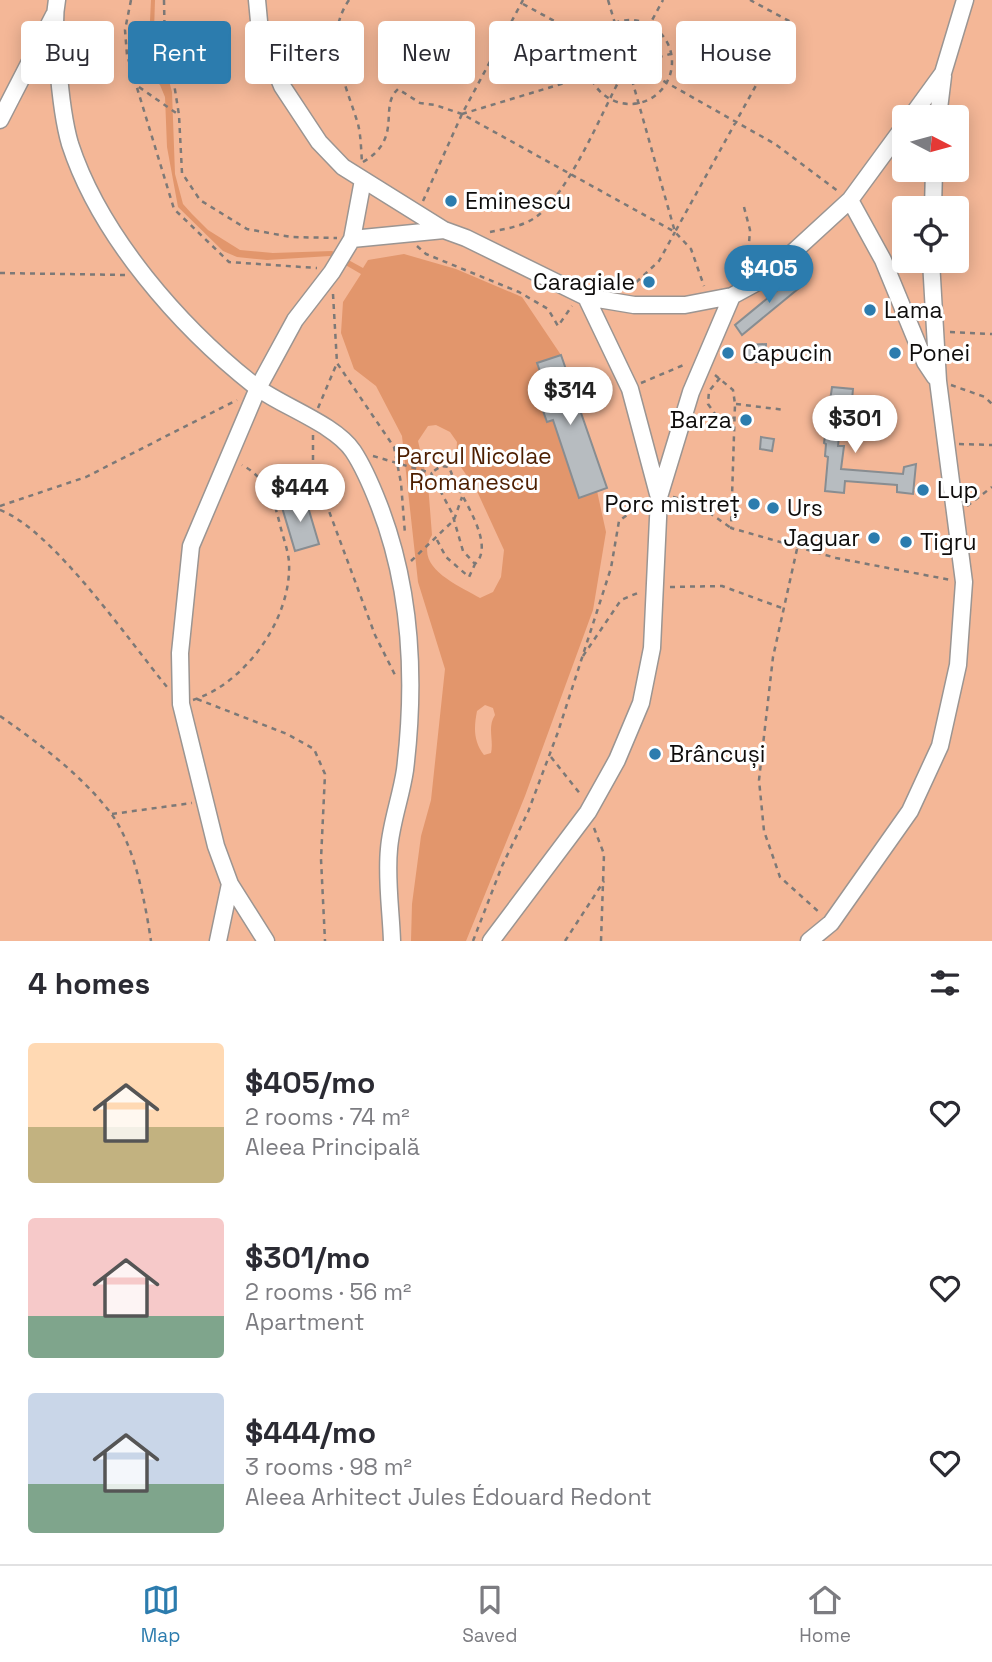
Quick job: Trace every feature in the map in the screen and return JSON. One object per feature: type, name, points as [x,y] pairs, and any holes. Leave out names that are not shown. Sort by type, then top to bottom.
[{"type":"street","points":[[257,0],[260,32],[282,86],[319,142],[363,180],[444,230],[583,296],[617,303],[685,305],[739,293],[765,278],[850,200],[892,143]]},
{"type":"street","points":[[939,105],[943,73],[965,0]]},
{"type":"street","points":[[0,120],[56,7]]},
{"type":"street","points":[[56,7],[59,82],[70,144],[94,200],[127,255],[227,363],[258,388],[314,419],[352,449],[378,503],[402,575],[407,609],[411,702],[404,772],[388,850],[392,941]]},
{"type":"street","points":[[920,105],[943,73]]},
{"type":"street","points":[[266,941],[230,884],[203,802],[181,704],[180,653],[191,546],[258,388],[295,320],[332,272],[352,239],[363,180]]},
{"type":"street","points":[[850,200],[883,260],[925,362],[938,381]]},
{"type":"street","points":[[352,239],[444,230]]},
{"type":"street","points":[[809,941],[831,923],[910,811],[940,746],[958,665],[964,582],[938,381],[931,273]]},
{"type":"street","points":[[491,941],[587,812],[617,760],[641,703],[652,648],[659,497],[701,366],[739,293]]},
{"type":"street","points":[[583,296],[630,389],[659,497]]},
{"type":"street","points":[[218,941],[230,884]]},
{"type":"path","points":[[131,0],[125,30],[127,55],[139,87],[174,209],[204,241],[229,262],[309,267],[332,272],[333,337],[337,363],[394,447],[405,541]]},
{"type":"path","points":[[164,0],[165,54],[172,71],[182,173],[200,200],[247,229],[291,237],[352,239]]},
{"type":"path","points":[[349,0],[341,13],[338,26],[338,63],[358,126],[363,180]]},
{"type":"path","points":[[608,0],[616,21]]},
{"type":"path","points":[[653,21],[663,0]]},
{"type":"path","points":[[750,0],[789,21]]},
{"type":"path","points":[[418,214],[462,114],[522,1],[557,21]]},
{"type":"path","points":[[594,84],[609,99],[621,104],[638,104],[653,99],[668,83],[673,68],[672,54],[662,34]]},
{"type":"path","points":[[662,56],[676,53]]},
{"type":"path","points":[[662,80],[775,144],[850,200]]},
{"type":"path","points":[[462,114],[560,84]]},
{"type":"path","points":[[488,232],[534,219],[547,207],[569,174],[617,84]]},
{"type":"path","points":[[633,84],[675,232]]},
{"type":"path","points":[[617,303],[659,261],[757,84]]},
{"type":"path","points":[[139,87],[178,115]]},
{"type":"path","points":[[362,163],[376,155],[387,141],[394,93],[398,89],[420,103],[435,104],[462,114],[675,232],[691,248],[700,279],[711,299]]},
{"type":"path","points":[[739,293],[750,230],[744,207]]},
{"type":"path","points":[[404,235],[426,254],[519,292],[548,309],[558,326],[583,296]]},
{"type":"path","points":[[0,273],[146,276]]},
{"type":"path","points":[[933,331],[992,334]]},
{"type":"path","points":[[337,363],[314,419],[313,468],[375,635],[411,702]]},
{"type":"path","points":[[630,389],[682,363],[701,366],[733,390],[735,404],[731,528]]},
{"type":"path","points":[[720,378],[709,391],[708,404],[715,414],[734,418]]},
{"type":"path","points":[[938,381],[985,397],[992,404]]},
{"type":"path","points":[[0,508],[86,477],[258,388]]},
{"type":"path","points":[[735,404],[785,410]]},
{"type":"path","points":[[945,444],[992,445]]},
{"type":"path","points":[[352,449],[431,473],[454,520],[463,551],[475,564]]},
{"type":"path","points":[[0,508],[37,534],[80,579],[181,704],[225,684],[252,658],[269,636],[285,594],[289,563],[273,500],[267,486],[256,472],[229,458]]},
{"type":"path","points":[[431,473],[441,466],[449,467],[483,545],[481,559],[475,564],[469,577],[446,557],[437,540]]},
{"type":"path","points":[[267,486],[313,468]]},
{"type":"path","points":[[273,500],[320,486]]},
{"type":"path","points":[[953,510],[972,504],[992,487]]},
{"type":"path","points":[[406,553],[406,566],[437,540],[454,520],[462,496]]},
{"type":"path","points":[[473,941],[549,756],[611,568],[619,521],[635,506],[659,497],[680,497],[694,502],[731,528],[797,549],[886,570],[964,582]]},
{"type":"path","points":[[797,549],[782,608],[760,767],[764,831],[780,877],[831,923]]},
{"type":"path","points":[[581,660],[621,600],[655,589],[722,586],[782,608]]},
{"type":"path","points":[[197,699],[287,734],[314,749],[325,774],[321,859],[325,941]]},
{"type":"path","points":[[0,716],[58,757],[111,814],[144,896],[150,941]]},
{"type":"path","points":[[549,756],[579,790],[604,854],[601,941]]},
{"type":"path","points":[[111,814],[203,802]]},
{"type":"path","points":[[565,941],[604,881]]},
{"type":"green space","name":"Parcul Nicolae Romanescu","points":[[0,0],[992,0],[992,941],[0,941]]},
{"type":"shaded area","points":[[151,0],[155,0],[154,21],[150,21]]},
{"type":"shaded area","points":[[170,84],[172,92],[175,174],[183,204],[208,230],[240,250],[273,253],[332,251],[363,268],[368,260],[404,254],[456,269],[522,297],[561,355],[537,363],[548,394],[539,398],[546,421],[553,420],[579,497],[597,491],[606,532],[593,610],[525,796],[466,941],[411,941],[412,904],[421,836],[431,800],[445,669],[418,582],[402,436],[376,386],[354,369],[341,333],[343,302],[361,274],[330,256],[267,260],[237,257],[223,251],[178,207],[167,147],[165,97],[160,85]],"holes":[[[436,425],[450,432],[457,442],[456,460],[476,489],[504,550],[501,577],[493,592],[480,598],[440,574],[428,557],[427,546],[432,535],[428,484],[418,441],[428,426]],[[485,705],[493,708],[495,715],[491,724],[492,748],[491,753],[484,755],[476,739],[477,711]]]},
{"type":"building","points":[[797,274],[804,284],[742,335],[735,325]]},
{"type":"building","points":[[766,344],[766,362],[747,362],[747,345]]},
{"type":"building","points":[[561,355],[607,488],[579,498],[553,420],[547,422],[538,397],[548,394],[537,363]]},
{"type":"building","points":[[832,387],[853,389],[852,400],[843,400],[838,446],[844,446],[841,469],[903,474],[904,467],[916,464],[913,494],[897,492],[897,485],[845,481],[844,493],[825,491],[828,457],[825,456],[824,443]]},
{"type":"building","points":[[761,437],[774,439],[772,451],[760,449]]},
{"type":"building","points":[[305,497],[319,544],[295,551],[281,504]]},
{"type":"place","name":"Eminescu","points":[[451,201]]},
{"type":"place","name":"Caragiale","points":[[649,282]]},
{"type":"place","name":"Lama","points":[[870,310]]},
{"type":"place","name":"Capucin","points":[[728,353]]},
{"type":"place","name":"Ponei","points":[[895,353]]},
{"type":"place","name":"Barza","points":[[746,420]]},
{"type":"place","name":"Lup","points":[[923,490]]},
{"type":"place","name":"Porc mistreț","points":[[754,504]]},
{"type":"place","name":"Urs","points":[[773,508]]},
{"type":"place","name":"Jaguar","points":[[874,538]]},
{"type":"place","name":"Tigru","points":[[906,542]]},
{"type":"place","name":"Brâncuși","points":[[655,754]]}]
